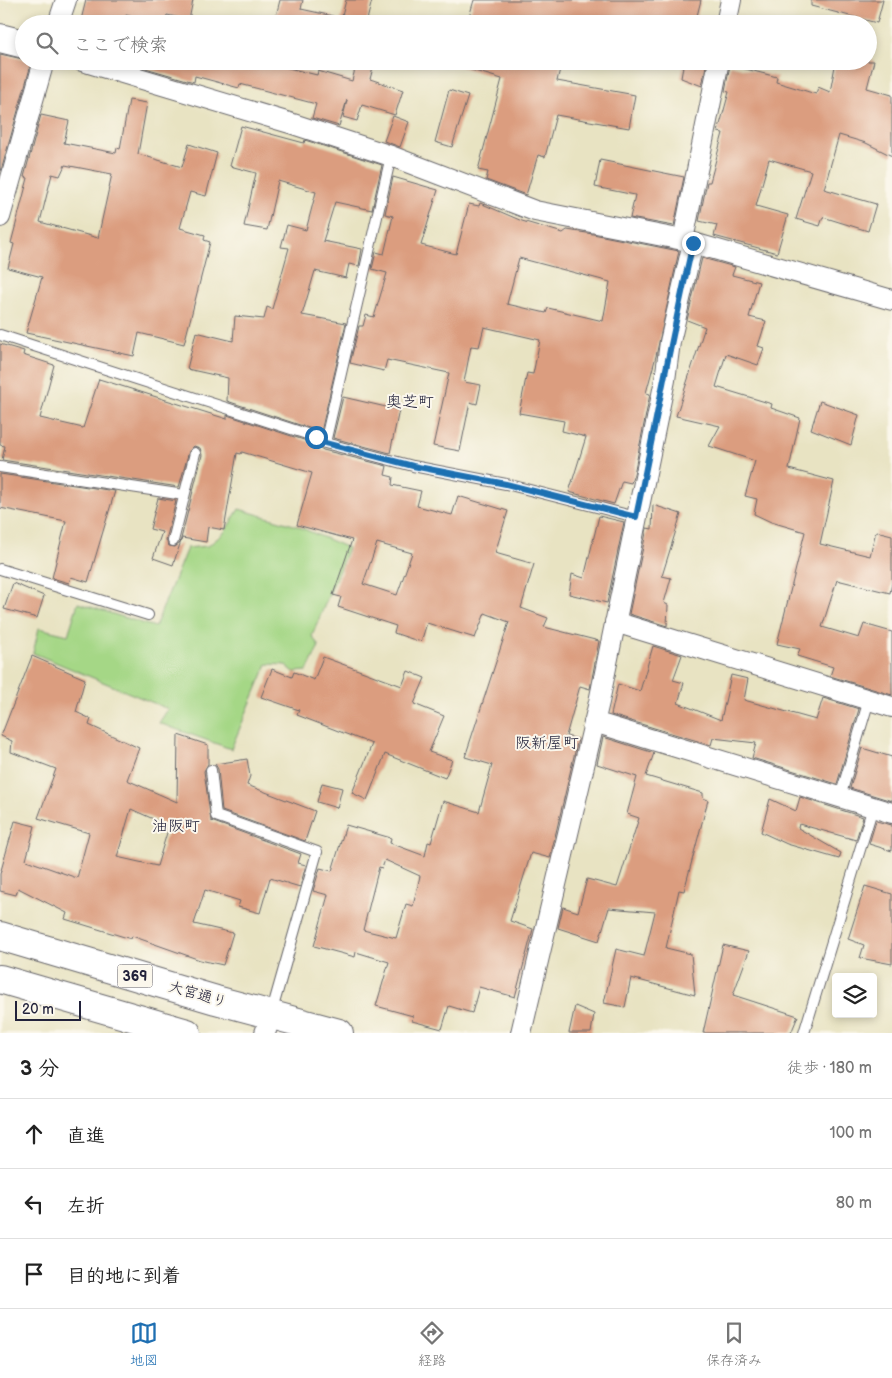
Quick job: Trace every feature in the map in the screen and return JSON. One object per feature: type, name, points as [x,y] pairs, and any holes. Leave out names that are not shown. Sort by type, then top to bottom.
[{"type":"main road","points":[[0,38],[15,42]]},
{"type":"main road","name":"大宮通り","points":[[0,936],[268,1024],[339,1033]]},
{"type":"main road","points":[[0,979],[187,1033]]},
{"type":"street","points":[[61,15],[66,0]]},
{"type":"street","points":[[728,15],[731,0]]},
{"type":"street","points":[[0,217],[5,178],[41,70]]},
{"type":"street","points":[[112,70],[293,124],[391,156],[535,211],[688,242],[892,300]]},
{"type":"street","points":[[521,1033],[594,722],[665,380],[717,70]]},
{"type":"street","points":[[615,622],[892,707]]},
{"type":"street","points":[[594,722],[883,810]]},
{"type":"lane","points":[[325,443],[391,156]]},
{"type":"lane","points":[[0,336],[316,437],[325,443],[413,466],[506,484],[636,517]]},
{"type":"lane","points":[[173,541],[194,453]]},
{"type":"lane","points":[[0,468],[184,495]]},
{"type":"lane","points":[[0,569],[148,615]]},
{"type":"lane","points":[[840,797],[868,700]]},
{"type":"lane","points":[[211,770],[216,816],[317,852],[268,1024]]},
{"type":"lane","points":[[804,1033],[883,810]]},
{"type":"green space","points":[[239,509],[297,526],[348,548],[312,636],[319,646],[307,671],[294,672],[286,665],[267,664],[231,749],[159,723],[168,709],[33,653],[39,628],[68,635],[78,603],[155,627],[187,548],[208,546],[224,533]]},
{"type":"building","points":[[86,0],[193,0],[190,15],[82,15]]},
{"type":"building","points":[[280,0],[303,0],[301,9],[328,15],[276,15]]},
{"type":"building","points":[[346,0],[372,0],[368,15],[342,15]]},
{"type":"building","points":[[474,0],[701,0],[697,15],[470,15]]},
{"type":"building","points":[[811,0],[883,0],[877,23],[877,15],[846,15],[811,6]]},
{"type":"building","points":[[0,54],[15,57],[15,70],[29,70],[0,170]]},
{"type":"building","points":[[152,70],[297,70],[317,75],[318,71],[352,81],[355,70],[372,70],[370,79],[403,90],[395,115],[362,105],[357,121],[343,117],[347,100],[339,126],[312,118],[316,104],[240,84],[239,88],[195,76],[194,82]]},
{"type":"building","points":[[472,70],[560,70],[557,81],[635,95],[629,128],[556,115],[545,157],[538,155],[526,195],[486,180],[488,172],[478,170],[502,79]]},
{"type":"building","points":[[682,70],[705,70],[702,86],[681,78]]},
{"type":"building","points":[[729,70],[750,70],[777,77],[776,82],[816,94],[818,87],[830,92],[834,70],[872,70],[867,88],[892,95],[892,156],[866,143],[839,135],[824,189],[876,204],[868,231],[823,217],[820,226],[796,219],[811,171],[769,159],[756,206],[788,215],[777,253],[714,236],[717,225],[699,221],[707,182],[710,182],[723,133],[718,132],[729,92],[725,91]]},
{"type":"building","points":[[449,90],[468,96],[452,147],[435,142]]},
{"type":"building","points":[[129,100],[147,103],[138,154],[182,167],[189,144],[217,153],[206,196],[190,192],[180,228],[205,235],[204,240],[210,242],[184,344],[139,333],[134,356],[26,333],[42,277],[8,268],[14,244],[11,243],[28,178],[24,177],[41,115],[69,121],[64,143],[116,153],[117,148],[120,149]],"holes":[[[65,165],[112,174],[98,238],[40,222],[52,174],[60,176]]]},
{"type":"building","points":[[393,116],[409,122],[400,147],[384,141]]},
{"type":"building","points":[[241,126],[304,143],[305,140],[382,165],[372,210],[335,202],[323,241],[362,249],[359,266],[349,264],[346,278],[315,271],[302,315],[346,323],[321,432],[227,401],[228,378],[187,369],[196,332],[233,341],[235,316],[264,319],[267,307],[272,309],[289,248],[281,247],[287,225],[306,230],[316,192],[278,181],[267,230],[244,226],[256,173],[230,166]]},
{"type":"building","points":[[600,160],[684,177],[674,226],[630,218],[635,195],[595,187]]},
{"type":"building","points":[[393,177],[438,190],[421,245],[456,254],[469,204],[479,206],[480,203],[522,221],[563,233],[567,230],[593,234],[679,251],[646,393],[650,394],[634,474],[631,483],[622,481],[614,504],[569,492],[586,437],[562,431],[564,421],[519,413],[527,373],[533,374],[540,340],[484,327],[479,347],[471,346],[464,382],[481,385],[477,404],[470,402],[460,451],[433,446],[449,373],[387,360],[384,371],[350,363],[359,326],[363,326],[366,315],[374,317],[387,273],[372,269],[376,252],[384,254],[393,216],[385,214]],"holes":[[[519,258],[610,282],[603,321],[548,308],[546,313],[507,304]]]},
{"type":"building","points":[[702,258],[735,267],[732,275],[759,282],[749,317],[766,321],[758,346],[764,348],[758,365],[726,354],[716,387],[772,404],[771,408],[800,418],[789,469],[834,481],[820,544],[870,556],[876,531],[892,535],[892,583],[890,593],[837,580],[822,627],[859,638],[864,624],[892,632],[892,695],[830,676],[833,667],[797,656],[800,649],[777,644],[805,532],[771,522],[754,514],[757,499],[745,496],[755,461],[709,446],[720,426],[676,416],[705,327],[687,320]]},
{"type":"building","points":[[0,344],[24,351],[23,355],[54,365],[40,418],[83,428],[99,379],[227,419],[227,415],[313,443],[323,450],[387,466],[385,475],[393,477],[392,485],[421,491],[417,506],[452,515],[458,496],[508,511],[495,553],[534,564],[521,608],[548,618],[544,627],[599,641],[590,689],[580,686],[566,736],[578,739],[550,858],[531,853],[510,921],[533,929],[515,997],[479,987],[472,1013],[449,1006],[442,1029],[412,1021],[413,1016],[376,1006],[389,962],[356,952],[355,957],[314,946],[328,895],[313,891],[320,868],[332,871],[346,825],[391,838],[390,843],[425,856],[428,842],[431,843],[443,801],[479,812],[492,765],[465,757],[509,622],[485,613],[475,638],[427,623],[421,642],[394,633],[396,626],[338,607],[341,597],[333,595],[352,540],[297,525],[312,473],[242,452],[241,454],[237,453],[224,530],[208,527],[206,542],[182,538],[173,565],[153,558],[162,532],[150,529],[158,498],[176,501],[166,540],[169,546],[175,547],[180,543],[202,455],[200,448],[194,446],[189,451],[179,487],[2,460],[5,446],[0,445]],"holes":[[[377,543],[412,553],[397,595],[363,584]],[[385,860],[420,876],[413,906],[406,904],[396,938],[363,930],[379,867],[382,868]]]},
{"type":"building","points":[[343,397],[399,410],[390,453],[333,438]]},
{"type":"building","points":[[820,401],[859,415],[851,445],[811,429]]},
{"type":"building","points":[[0,474],[115,491],[88,582],[71,577],[69,583],[52,578],[66,521],[0,508]]},
{"type":"building","points":[[653,505],[681,514],[662,576],[671,578],[664,603],[668,605],[667,626],[629,614],[647,528],[652,529]]},
{"type":"building","points":[[599,516],[624,522],[607,603],[569,594],[572,574],[584,578]]},
{"type":"building","points":[[13,583],[44,596],[37,618],[4,609]]},
{"type":"building","points":[[653,646],[682,655],[673,680],[684,683],[678,703],[721,720],[731,675],[748,679],[744,700],[816,720],[823,698],[859,709],[837,784],[752,758],[756,743],[713,738],[711,745],[611,715],[618,684],[640,691]]},
{"type":"building","points":[[32,656],[85,679],[76,712],[91,719],[89,725],[139,748],[127,780],[177,802],[178,735],[208,745],[208,764],[204,771],[211,821],[301,854],[298,863],[306,865],[300,887],[270,878],[260,913],[238,907],[240,901],[205,890],[194,924],[233,933],[223,965],[200,960],[132,936],[131,939],[65,919],[67,913],[18,888],[16,895],[0,891],[0,874],[15,821],[35,826],[26,860],[77,878],[89,833],[38,818],[56,769],[11,752],[12,741],[1,736]],"holes":[[[131,809],[169,826],[157,866],[117,857]]]},
{"type":"building","points":[[323,657],[402,686],[408,671],[425,678],[414,704],[444,716],[429,752],[452,760],[445,778],[385,754],[367,800],[352,793],[372,744],[297,715],[299,710],[261,697],[272,669],[292,677],[294,672],[314,680]]},
{"type":"building","points":[[603,737],[654,753],[646,776],[703,793],[703,798],[708,800],[684,891],[679,890],[666,948],[691,954],[695,995],[631,978],[625,1007],[604,1003],[616,949],[644,956],[655,912],[609,908],[599,941],[558,928],[563,907],[578,912],[587,879],[617,887],[639,818],[627,814],[637,777],[597,764]]},
{"type":"building","points":[[862,748],[892,757],[892,801],[850,788]]},
{"type":"building","points":[[247,759],[250,776],[247,785],[315,811],[305,841],[222,811],[218,769],[215,764]]},
{"type":"building","points":[[322,783],[342,788],[337,808],[317,802]]},
{"type":"building","points":[[800,797],[863,817],[856,840],[799,824],[798,828],[841,853],[839,859],[787,844],[761,832],[770,799],[796,811]]},
{"type":"building","points":[[876,821],[892,825],[892,851],[869,844]]},
{"type":"building","points":[[865,886],[892,894],[892,964],[860,958],[864,945],[848,939]]},
{"type":"building","points":[[723,945],[749,951],[733,995],[798,1016],[791,1033],[703,1033]]},
{"type":"building","points":[[575,1006],[594,1014],[591,1033],[569,1033]]},
{"type":"district","name":"奥芝町","points":[[410,401]]},
{"type":"district","name":"阪新屋町","points":[[547,742]]},
{"type":"district","name":"油阪町","points":[[176,825]]},
{"type":"route","points":[[316,437],[325,443],[413,466],[506,484],[636,517],[665,380],[670,342],[693,243]]}]
